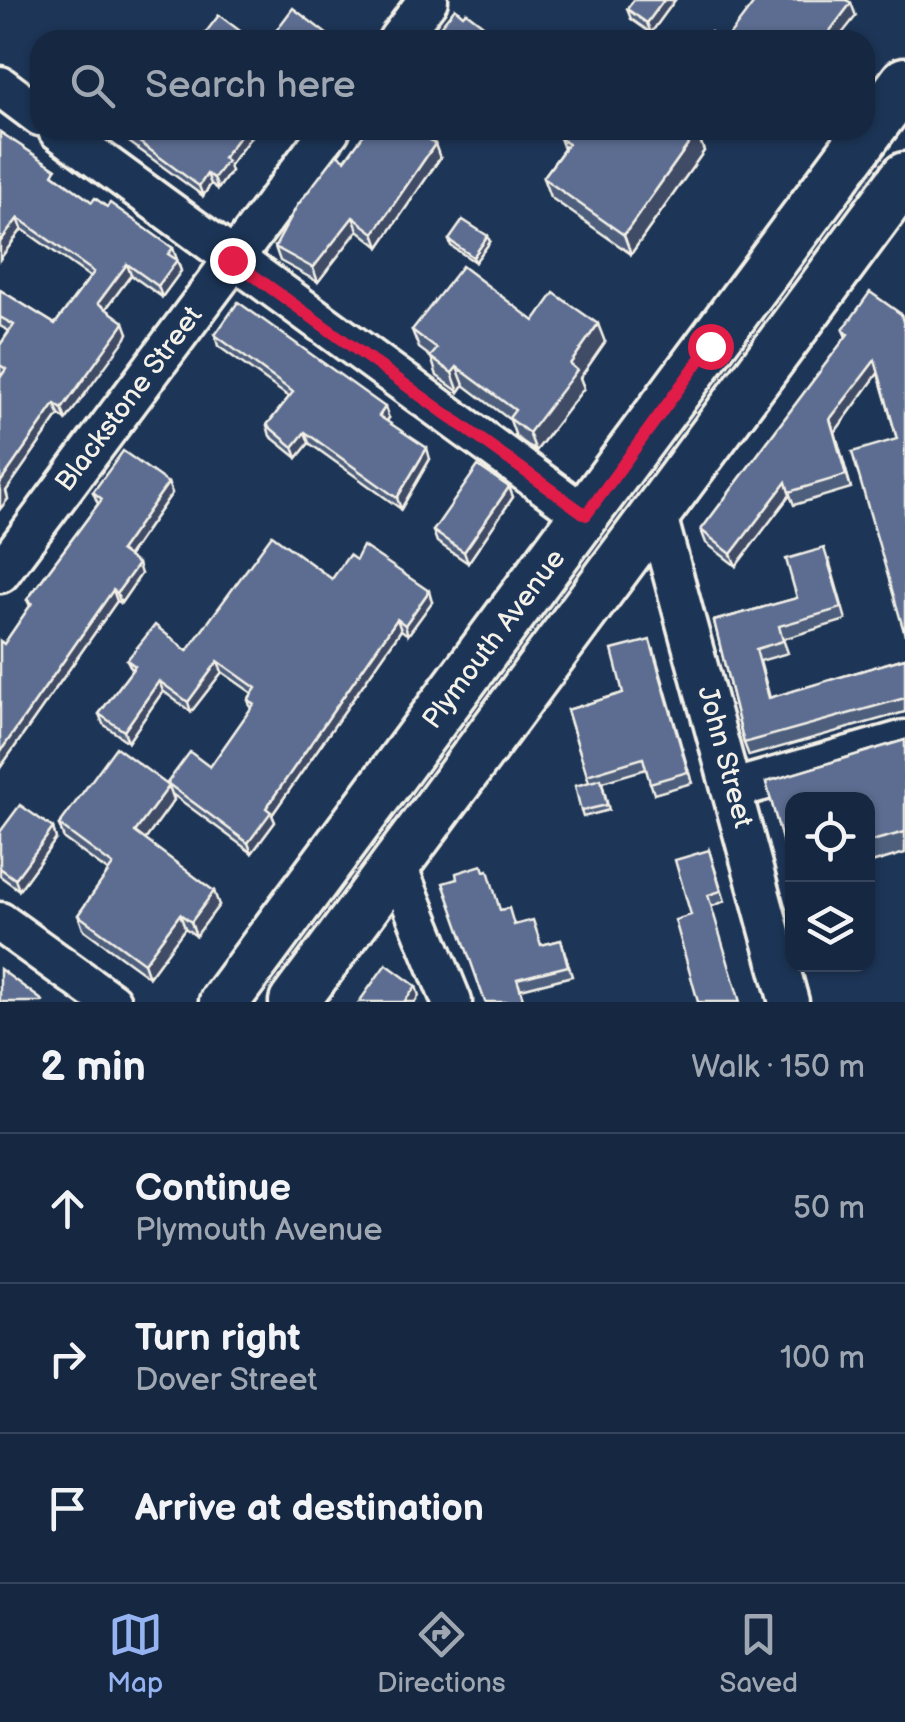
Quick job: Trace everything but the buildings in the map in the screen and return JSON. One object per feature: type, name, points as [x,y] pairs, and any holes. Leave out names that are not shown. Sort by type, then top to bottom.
[{"type":"main road","name":"Plymouth Avenue","points":[[875,123],[905,82]]},
{"type":"main road","name":"Plymouth Avenue","points":[[224,1002],[862,140]]},
{"type":"main road","name":"Plymouth Avenue","points":[[294,1002],[656,512],[903,187]]},
{"type":"street","points":[[406,30],[428,0]]},
{"type":"street","points":[[0,86],[30,108]]},
{"type":"street","points":[[71,140],[586,515]]},
{"type":"street","name":"Blackstone Street","points":[[0,573],[322,140]]},
{"type":"street","name":"John Street","points":[[656,512],[789,1002]]},
{"type":"street","points":[[734,789],[905,740]]},
{"type":"street","points":[[396,864],[452,1002]]},
{"type":"street","points":[[0,922],[111,1002]]},
{"type":"route","points":[[232,260],[586,515],[710,346]]}]
